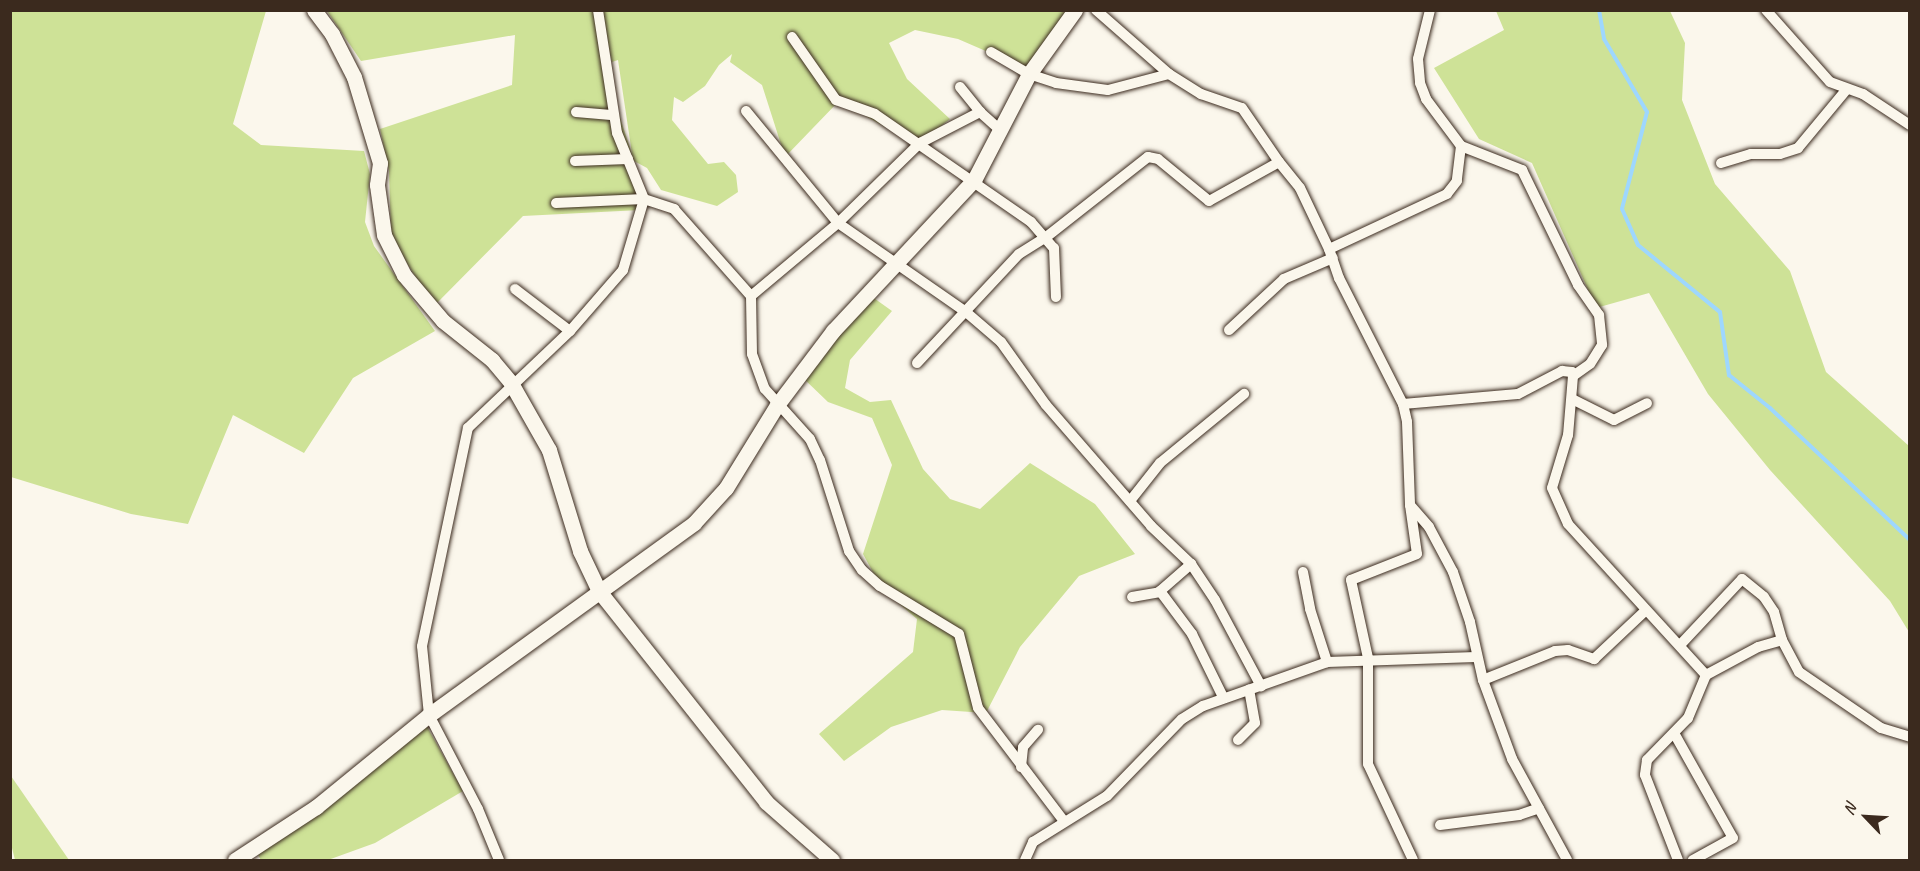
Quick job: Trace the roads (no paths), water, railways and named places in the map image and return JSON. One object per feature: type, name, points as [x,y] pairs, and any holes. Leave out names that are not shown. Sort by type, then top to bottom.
[{"type":"street","points":[[314,10],[337,42],[354,78],[380,163],[377,185],[384,235],[404,274],[443,321],[492,360],[511,383],[549,450],[580,551],[599,591],[766,802],[832,861]]},
{"type":"street","points":[[499,861],[478,809],[429,715],[422,646],[468,428],[511,383],[570,331],[623,270],[644,199],[614,115],[598,10]]},
{"type":"street","points":[[235,861],[316,807],[429,715],[671,541],[711,506],[777,405],[833,331],[893,263],[974,180],[1029,74],[1075,10]]},
{"type":"street","points":[[1096,10],[1169,74],[1201,94],[1242,108],[1299,188],[1402,404],[1407,422],[1410,505],[1417,554],[1350,580],[1368,658],[1368,764],[1413,861]]},
{"type":"street","points":[[1430,10],[1418,59],[1420,83],[1461,146],[1522,170],[1578,285],[1599,315],[1602,345],[1590,364],[1573,376]]},
{"type":"street","points":[[1766,10],[1830,82],[1863,94],[1910,125]]},
{"type":"street","points":[[792,36],[836,100],[875,114],[974,180],[1031,222],[1054,248],[1056,297]]},
{"type":"street","points":[[991,52],[1029,74],[1056,83],[1108,90],[1169,74]]},
{"type":"street","points":[[960,87],[980,112],[1000,130]]},
{"type":"street","points":[[1721,163],[1751,154],[1780,154],[1798,148],[1847,89]]},
{"type":"street","points":[[746,111],[838,223],[966,312],[1001,342],[1046,405],[1130,501],[1191,564],[1215,600],[1261,686]]},
{"type":"street","points":[[576,112],[614,115]]},
{"type":"street","points":[[751,296],[838,223],[920,143],[980,112]]},
{"type":"street","points":[[1229,330],[1284,279],[1447,194],[1457,181],[1461,146]]},
{"type":"street","points":[[917,363],[966,312],[1004,267],[1045,238],[1148,157],[1158,159],[1209,201],[1279,162]]},
{"type":"street","points":[[575,161],[628,159]]},
{"type":"street","points":[[556,203],[644,199],[674,209],[751,296],[752,354],[765,389],[815,450],[849,551],[862,570],[880,586],[959,634],[978,708],[1063,820]]},
{"type":"street","points":[[515,289],[570,331]]},
{"type":"street","points":[[1402,404],[1518,394],[1562,371],[1572,372],[1568,435],[1552,488],[1568,524],[1646,610],[1681,644],[1706,675]]},
{"type":"street","points":[[1130,501],[1160,463],[1244,394]]},
{"type":"street","points":[[1572,399],[1614,420],[1647,403]]},
{"type":"street","points":[[1410,505],[1429,527],[1453,572],[1470,622],[1476,657],[1483,680],[1512,759],[1567,861]]},
{"type":"street","points":[[1132,597],[1160,591],[1191,564]]},
{"type":"street","points":[[1303,572],[1310,609],[1327,662]]},
{"type":"street","points":[[1681,644],[1742,579],[1769,604],[1782,640],[1799,672],[1881,728],[1910,737]]},
{"type":"street","points":[[1160,591],[1192,634],[1223,697]]},
{"type":"street","points":[[1483,680],[1555,651],[1568,650],[1594,659],[1646,610]]},
{"type":"street","points":[[1678,861],[1645,775],[1647,760],[1688,718],[1706,675],[1758,647],[1782,640]]},
{"type":"street","points":[[1025,861],[1033,842],[1125,781],[1182,719],[1223,697],[1327,662],[1368,658],[1476,657]]},
{"type":"street","points":[[1238,740],[1256,723],[1249,690]]},
{"type":"street","points":[[1021,767],[1023,747],[1038,730]]},
{"type":"street","points":[[1674,733],[1733,838],[1694,861]]},
{"type":"street","points":[[1440,825],[1519,815],[1539,808]]},
{"type":"waterway","points":[[1599,10],[1604,39],[1647,112],[1622,209],[1638,245],[1720,312],[1729,375],[1770,408],[1910,540]]}]
